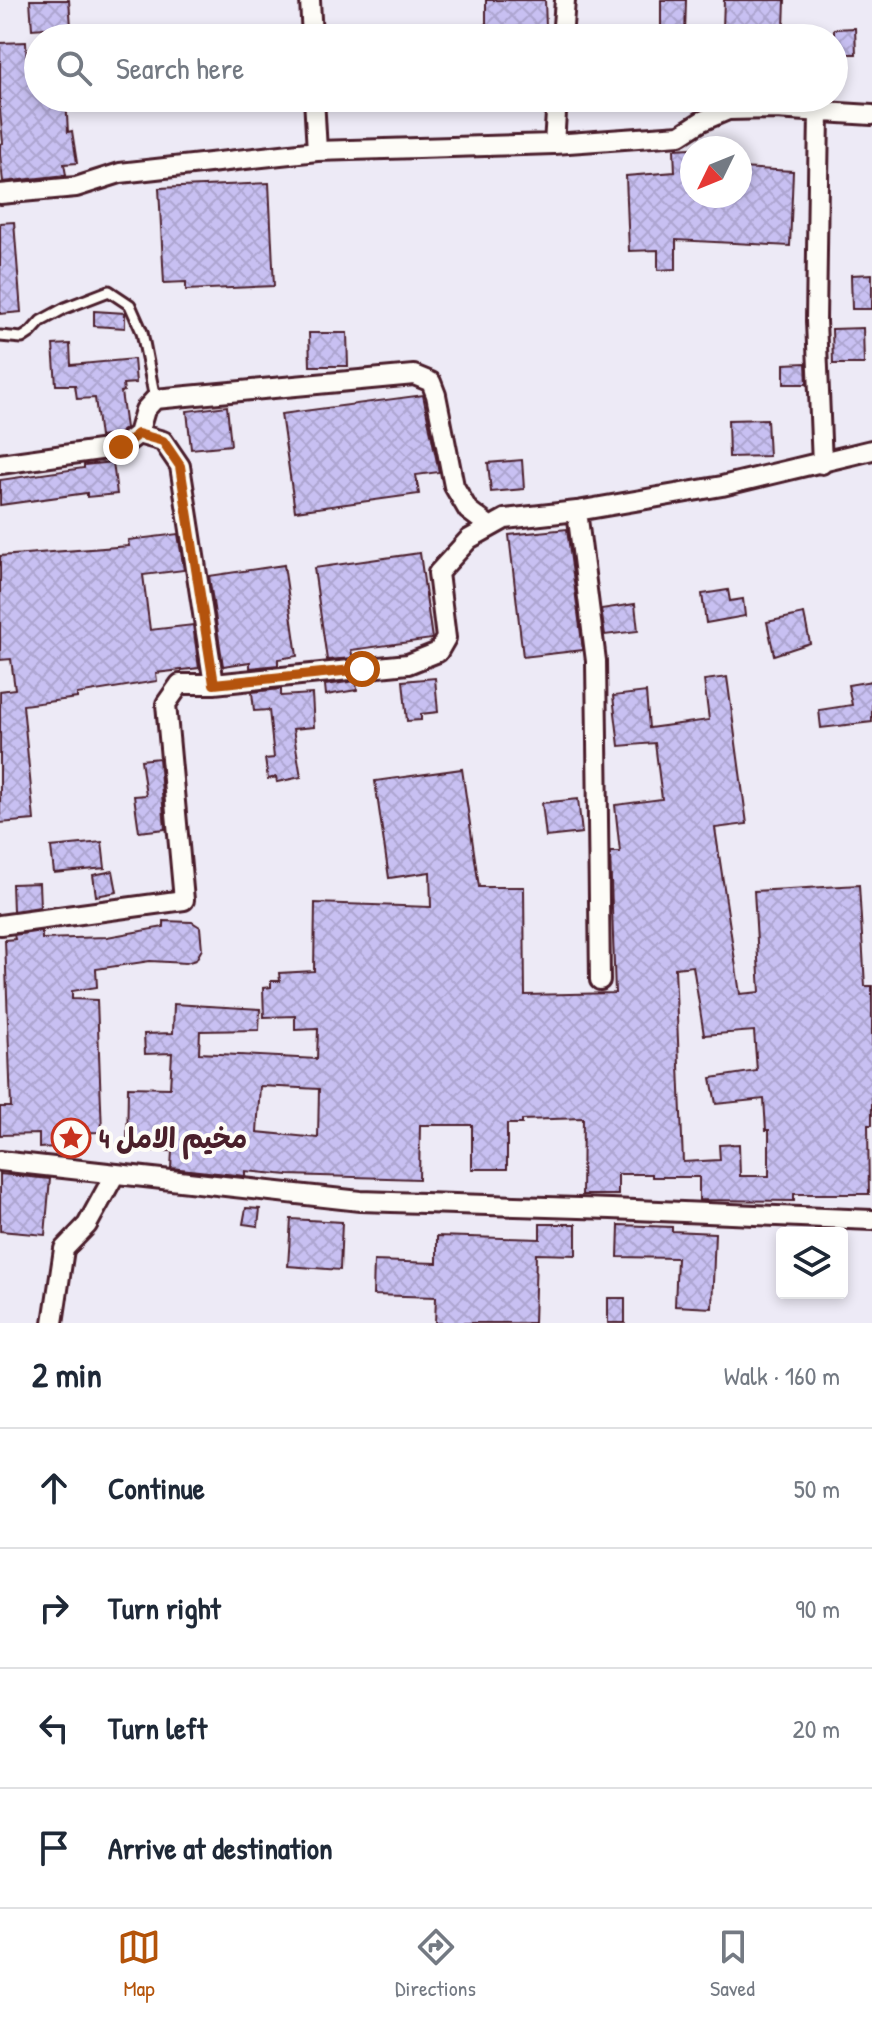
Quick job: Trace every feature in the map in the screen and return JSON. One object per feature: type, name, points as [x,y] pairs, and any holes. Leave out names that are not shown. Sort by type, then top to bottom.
[{"type":"street","points":[[310,0],[311,24]]},
{"type":"street","points":[[563,24],[565,0]]},
{"type":"street","points":[[315,112],[317,151]]},
{"type":"street","points":[[554,144],[556,112]]},
{"type":"street","points":[[0,194],[76,187],[120,173],[317,151],[554,144],[680,135],[723,112]]},
{"type":"street","points":[[822,464],[816,321],[819,112],[872,115]]},
{"type":"street","points":[[0,464],[121,447],[138,434],[145,410],[155,399],[414,375],[431,382],[436,395],[454,486],[468,510],[489,526]]},
{"type":"street","points":[[138,434],[163,441],[180,466],[214,684]]},
{"type":"street","points":[[0,925],[184,900],[166,704],[180,684],[214,684],[408,664],[438,652],[446,638],[438,573],[469,539],[489,526],[505,519],[577,511],[722,486],[872,450]]},
{"type":"street","points":[[577,511],[596,661],[600,980]]},
{"type":"street","points":[[0,1161],[360,1201],[872,1220]]},
{"type":"street","points":[[53,1323],[64,1249],[87,1225],[115,1174]]},
{"type":"lane","points":[[0,336],[22,338],[41,321],[65,308],[109,291],[130,305],[142,332],[155,399]]},
{"type":"building","points":[[30,0],[69,0],[71,24],[32,24]]},
{"type":"building","points":[[486,0],[545,0],[546,24],[486,24]]},
{"type":"building","points":[[661,0],[686,0],[685,24],[661,24]]},
{"type":"building","points":[[724,0],[785,0],[784,24],[723,24]]},
{"type":"building","points":[[848,28],[855,28],[856,54],[848,54]]},
{"type":"building","points":[[24,42],[24,112],[67,112],[68,132],[72,131],[77,163],[64,164],[66,175],[3,182],[0,155],[0,144],[3,143],[0,43]]},
{"type":"building","points":[[674,149],[680,149],[680,208],[752,208],[752,169],[793,171],[790,246],[676,240],[676,269],[658,270],[658,250],[629,251],[626,176],[675,172]]},
{"type":"building","points":[[269,183],[274,286],[186,290],[186,282],[164,283],[159,188]]},
{"type":"building","points":[[14,222],[21,312],[0,314],[0,223]]},
{"type":"building","points":[[872,274],[872,309],[852,309],[851,275]]},
{"type":"building","points":[[94,311],[125,313],[125,328],[94,326]]},
{"type":"building","points":[[863,328],[864,364],[833,364],[832,329]]},
{"type":"building","points":[[309,333],[347,333],[348,366],[310,366]]},
{"type":"building","points":[[70,344],[71,365],[134,359],[136,383],[123,384],[124,391],[121,392],[126,428],[118,434],[100,437],[95,398],[77,399],[75,385],[56,385],[53,345]]},
{"type":"building","points":[[806,363],[807,384],[784,384],[784,364]]},
{"type":"building","points":[[423,395],[439,472],[416,475],[419,494],[295,511],[281,414]]},
{"type":"building","points":[[227,406],[231,445],[191,449],[187,411]]},
{"type":"building","points":[[767,419],[769,456],[729,457],[728,420]]},
{"type":"building","points":[[522,460],[524,489],[491,492],[488,463]]},
{"type":"building","points":[[113,462],[117,494],[87,497],[87,493],[0,505],[0,480]]},
{"type":"building","points":[[567,529],[583,650],[523,657],[509,535]]},
{"type":"building","points":[[178,534],[184,570],[143,575],[150,630],[193,625],[199,668],[156,673],[157,681],[77,694],[77,698],[23,705],[34,820],[0,823],[0,691],[15,689],[11,659],[0,660],[0,556],[129,546],[128,540]]},
{"type":"building","points":[[420,553],[432,639],[351,650],[353,658],[327,660],[314,568]]},
{"type":"building","points":[[284,565],[297,656],[278,659],[278,665],[250,668],[250,662],[223,666],[209,576]]},
{"type":"building","points":[[728,590],[730,601],[743,599],[745,616],[706,623],[702,594]]},
{"type":"building","points":[[635,604],[638,631],[605,635],[601,609]]},
{"type":"building","points":[[804,614],[810,643],[774,655],[767,622]]},
{"type":"building","points":[[727,677],[747,824],[715,828],[740,994],[760,992],[754,891],[859,885],[865,986],[872,986],[869,1194],[794,1194],[794,1201],[699,1200],[699,1177],[618,1174],[618,1195],[582,1195],[583,1118],[522,1120],[522,1124],[507,1124],[507,1169],[472,1169],[472,1125],[420,1125],[419,1179],[245,1171],[245,1176],[171,1168],[172,1151],[127,1150],[128,1087],[170,1088],[172,1053],[145,1054],[144,1034],[173,1033],[174,1004],[260,1009],[259,1030],[200,1031],[199,1053],[317,1059],[318,1029],[295,1030],[295,1016],[264,1017],[263,988],[271,987],[271,981],[280,981],[279,973],[314,971],[315,903],[431,907],[430,872],[389,878],[375,781],[462,769],[479,887],[524,887],[525,995],[615,993],[610,852],[620,852],[615,805],[662,799],[655,743],[619,746],[613,696],[646,692],[649,728],[709,720],[704,680]],"holes":[[[693,966],[704,1035],[754,1031],[757,1071],[711,1078],[716,1104],[764,1099],[766,1130],[769,1130],[769,1176],[740,1176],[739,1144],[719,1145],[720,1160],[683,1162],[675,968]],[[260,1086],[319,1089],[318,1138],[257,1132]]]},
{"type":"building","points":[[435,678],[438,712],[421,714],[421,720],[407,721],[403,681]]},
{"type":"building","points":[[356,681],[357,690],[326,695],[325,685]]},
{"type":"building","points":[[872,681],[872,722],[821,728],[819,710],[852,705],[848,685]]},
{"type":"building","points":[[281,689],[281,696],[312,694],[314,727],[293,729],[301,777],[277,782],[276,777],[268,779],[265,759],[274,758],[269,710],[254,711],[252,692]]},
{"type":"building","points":[[159,758],[165,829],[139,832],[134,796],[146,795],[141,760]]},
{"type":"building","points":[[578,799],[582,833],[546,837],[542,803]]},
{"type":"building","points":[[102,842],[105,868],[54,873],[51,847]]},
{"type":"building","points":[[113,871],[117,892],[96,896],[93,875]]},
{"type":"building","points":[[39,883],[40,907],[13,911],[12,884]]},
{"type":"building","points":[[164,921],[192,922],[200,927],[202,949],[196,960],[186,963],[150,961],[96,969],[97,987],[72,991],[72,999],[97,1000],[102,1132],[56,1133],[57,1147],[39,1148],[39,1134],[0,1135],[0,1107],[11,1107],[5,940],[15,939],[14,935],[42,931],[42,939],[107,937],[164,927]]},
{"type":"building","points":[[0,1174],[50,1179],[45,1235],[0,1231]]},
{"type":"building","points":[[246,1208],[260,1209],[258,1226],[243,1224]]},
{"type":"building","points":[[291,1219],[342,1222],[340,1270],[288,1266]]},
{"type":"building","points":[[540,1224],[576,1224],[576,1255],[536,1254],[534,1323],[435,1323],[436,1297],[373,1295],[374,1261],[437,1263],[437,1236],[540,1239]]},
{"type":"building","points":[[619,1225],[672,1227],[672,1231],[715,1233],[712,1308],[675,1306],[677,1258],[618,1257]]},
{"type":"building","points":[[608,1298],[625,1298],[625,1323],[608,1323]]},
{"type":"place","name":"مخيم الامل 4","points":[[71,1138]]},
{"type":"route","points":[[121,447],[138,434],[163,441],[180,466],[214,684],[362,669]]}]
